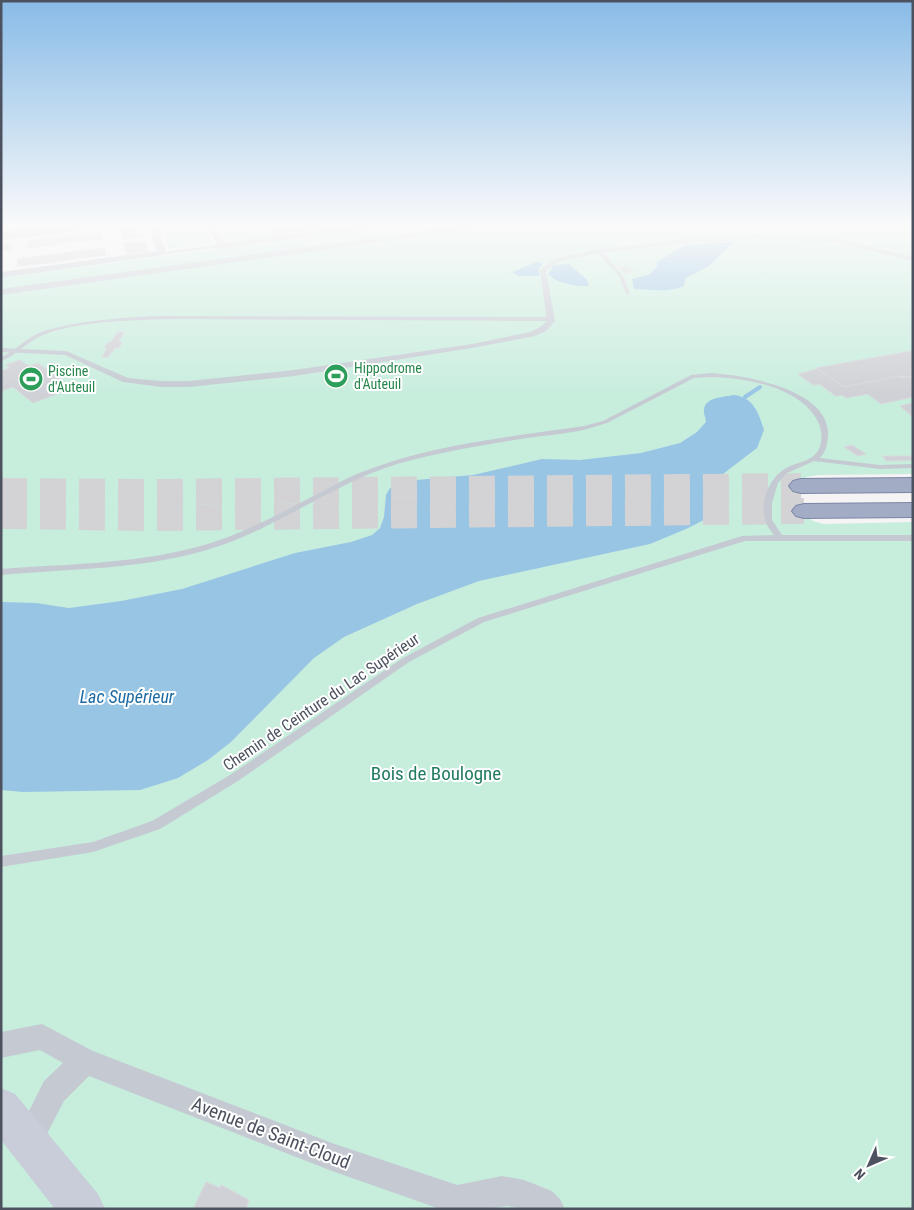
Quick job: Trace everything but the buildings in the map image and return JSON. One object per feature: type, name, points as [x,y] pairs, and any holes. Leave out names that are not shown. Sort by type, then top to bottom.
[{"type":"highway","points":[[801,486],[913,486]]},
{"type":"highway","points":[[804,511],[913,510]]},
{"type":"main road","points":[[1,1108],[83,1209]]},
{"type":"street","points":[[1,292],[70,282]]},
{"type":"street","points":[[1,350],[66,353],[126,380],[161,384],[189,384],[294,373],[472,346],[532,334],[543,329],[551,322],[545,282]]},
{"type":"street","name":"Avenue de Saint-Cloud","points":[[1,1046],[42,1036],[85,1061],[332,1157],[462,1205],[506,1191],[530,1197],[547,1205],[550,1209]]},
{"type":"street","points":[[28,1141],[54,1090],[85,1061]]},
{"type":"lane","points":[[624,282],[628,293]]},
{"type":"lane","points":[[1,359],[45,332],[76,325],[128,320],[194,318],[551,319]]},
{"type":"lane","points":[[1,572],[145,559],[193,551],[228,540],[269,522],[366,472],[415,456],[458,447],[592,426],[605,422],[640,405],[693,376],[706,374],[739,376],[762,381],[779,388],[803,402],[818,416],[825,432],[822,452],[813,459],[786,471],[772,486],[768,498],[768,519],[779,537]]},
{"type":"lane","points":[[813,459],[880,467],[913,466]]},
{"type":"lane","name":"Chemin de Ceinture du Lac Supérieur","points":[[1,862],[93,847],[156,824],[234,778],[406,660],[481,620],[745,538],[913,538]]},
{"type":"green space","name":"Bois de Boulogne","points":[[1,282],[913,282],[913,474],[818,475],[806,477],[799,484],[803,513],[813,521],[824,524],[913,522],[913,1209],[1,1209]]},
{"type":"water","points":[[563,282],[588,282],[589,286],[579,286]]},
{"type":"water","points":[[633,282],[685,282],[684,286],[666,290],[634,289]]},
{"type":"water","name":"Lac Supérieur","points":[[734,395],[741,396],[751,402],[764,430],[757,448],[723,474],[715,509],[704,520],[650,544],[479,581],[417,604],[344,637],[314,658],[231,742],[208,760],[178,778],[140,790],[23,792],[1,790],[1,602],[36,603],[69,608],[121,601],[182,589],[295,553],[351,542],[372,535],[380,528],[384,517],[386,495],[390,488],[405,481],[473,475],[542,459],[580,460],[641,453],[680,443],[697,432],[706,422],[704,411],[705,405],[708,402],[716,398]]},
{"type":"waterway","points":[[745,397],[760,387]]},
{"type":"tunnel","points":[[1,491],[144,492],[801,486]]},
{"type":"tunnel","points":[[1,516],[152,518],[804,511]]},
{"type":"place","name":"Hippodrome d'Auteuil","points":[[336,376]]},
{"type":"place","name":"Piscine d'Auteuil","points":[[31,379]]}]
